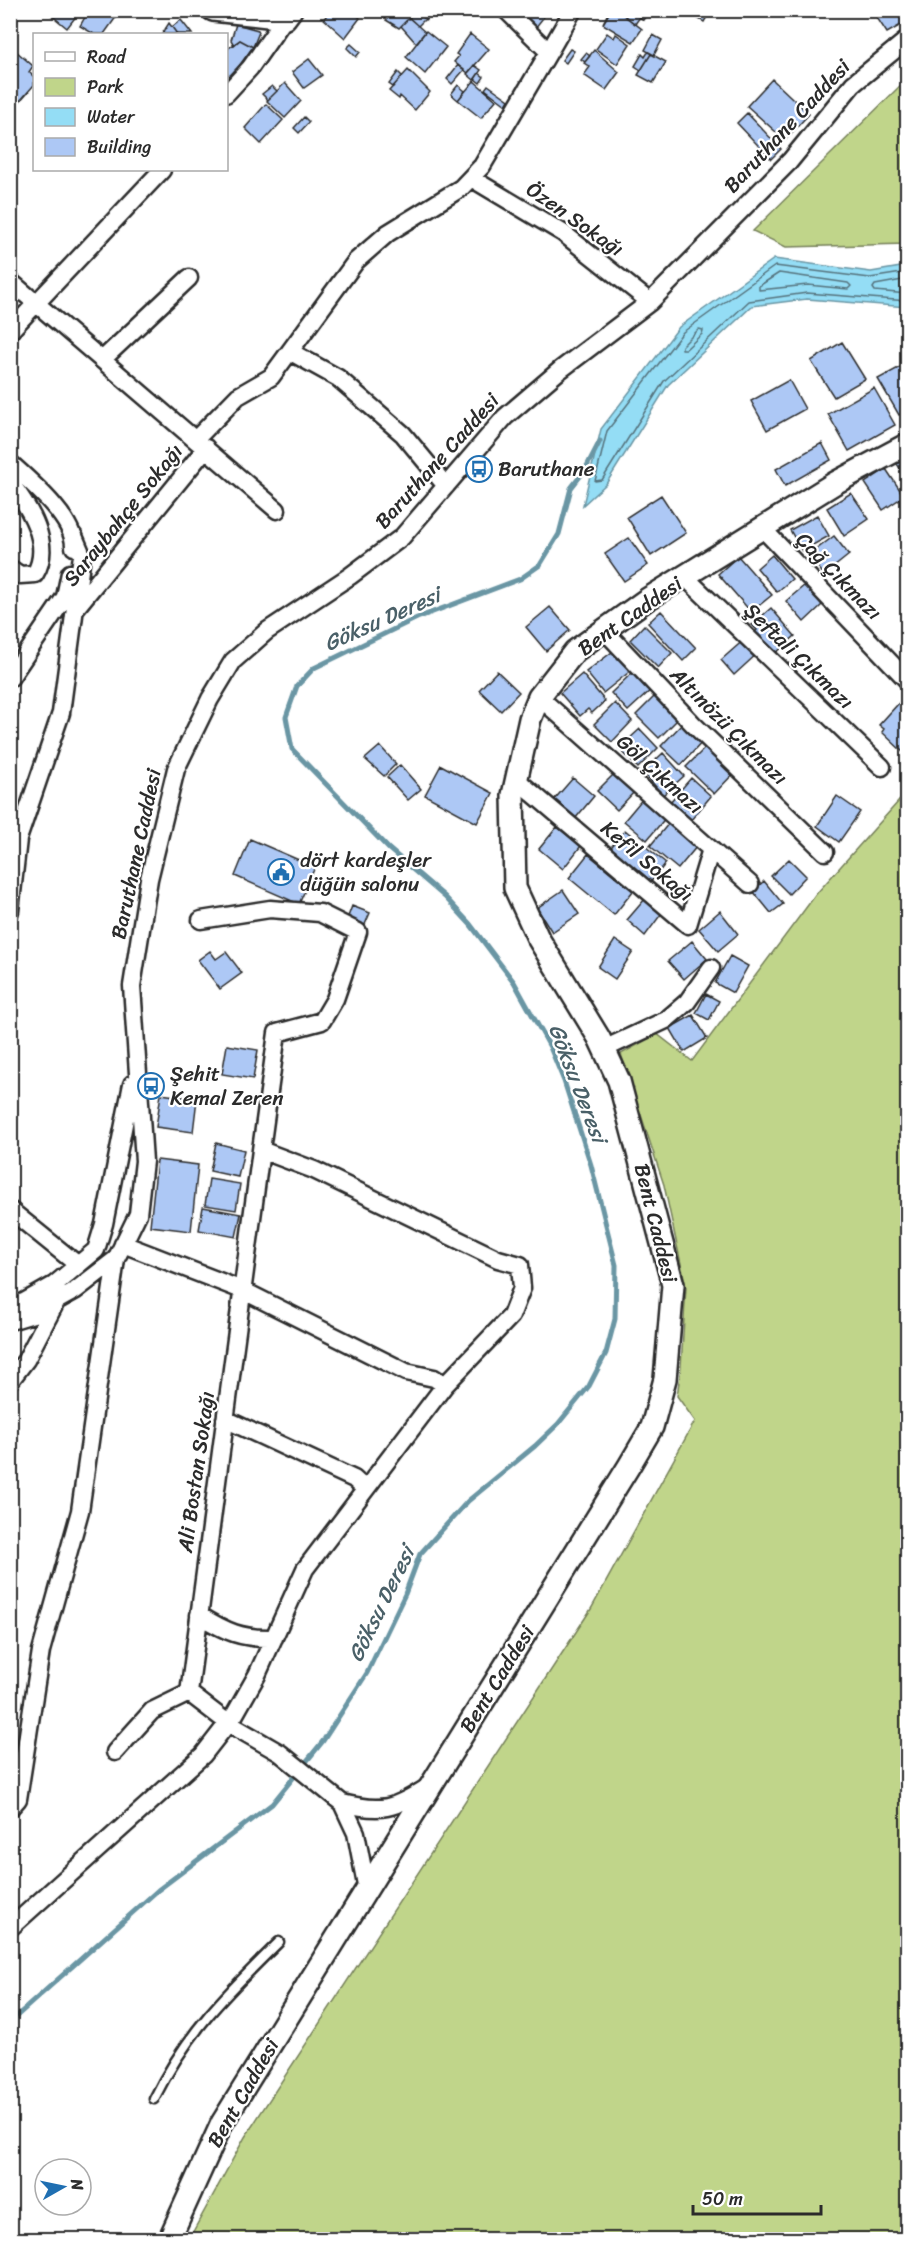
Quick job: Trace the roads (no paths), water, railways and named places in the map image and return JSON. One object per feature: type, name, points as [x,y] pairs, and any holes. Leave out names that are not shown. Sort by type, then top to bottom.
[{"type":"street","points":[[213,10],[288,14]]},
{"type":"street","points":[[507,10],[549,52]]},
{"type":"street","name":"Saraybahçe Sokağı","points":[[75,610],[238,396],[271,377],[291,352],[317,310],[356,261],[388,233],[437,205],[483,166],[573,10]]},
{"type":"street","points":[[228,92],[250,68],[288,14]]},
{"type":"street","name":"Baruthane Caddesi","points":[[137,1056],[132,986],[149,879],[176,769],[210,699],[233,662],[267,631],[350,576],[402,537],[505,417],[560,370],[650,302],[790,161],[853,84],[908,39]]},
{"type":"street","points":[[10,331],[161,171]]},
{"type":"street","name":"Özen Sokağı","points":[[471,178],[563,233],[650,302]]},
{"type":"street","points":[[103,359],[189,278]]},
{"type":"street","points":[[10,281],[277,510]]},
{"type":"street","points":[[291,352],[338,378],[403,434],[446,486]]},
{"type":"street","name":"Bent Caddesi","points":[[169,2240],[222,2123],[652,1427],[665,1379],[673,1285],[619,1081],[604,1049],[538,938],[515,888],[513,795],[530,719],[539,697],[575,651],[646,600],[835,483],[908,444]]},
{"type":"street","points":[[10,463],[49,500],[74,536],[82,555],[61,713],[18,839],[10,911]]},
{"type":"street","points":[[10,482],[36,526],[43,545],[40,565],[34,574],[20,575],[10,568]]},
{"type":"street","name":"Çağ Çıkmazı","points":[[763,529],[908,681]]},
{"type":"street","points":[[10,678],[64,597],[74,555],[74,536]]},
{"type":"street","name":"Şeftali Çıkmazı","points":[[685,577],[882,767]]},
{"type":"street","name":"Altınözü Çıkmazı","points":[[604,630],[693,724],[825,852]]},
{"type":"street","name":"Göl Çıkmazı","points":[[539,697],[750,884]]},
{"type":"street","name":"Kefil Sokağı","points":[[517,780],[688,925],[711,849]]},
{"type":"street","name":"Ali Bostan Sokağı","points":[[189,1693],[277,1033],[322,1021],[335,999],[358,932],[320,913],[270,909],[201,920]]},
{"type":"street","points":[[604,1049],[666,1020],[687,1002],[711,968]]},
{"type":"street","points":[[10,1808],[18,1799],[41,1651],[80,1511],[119,1252],[138,1214],[144,1161],[137,1056]]},
{"type":"street","points":[[10,1306],[24,1302],[54,1285],[96,1250],[104,1224],[137,1056]]},
{"type":"street","points":[[10,1928],[203,1755],[228,1722],[257,1675],[305,1569],[364,1488],[445,1385],[511,1316],[522,1288],[520,1265],[498,1259],[314,1170],[261,1150]]},
{"type":"street","points":[[10,1210],[78,1265]]},
{"type":"street","points":[[119,1252],[242,1290],[406,1372],[435,1378],[445,1385]]},
{"type":"street","points":[[10,1321],[33,1314],[76,1290],[119,1252]]},
{"type":"street","points":[[10,1381],[26,1360],[56,1301]]},
{"type":"street","points":[[225,1419],[354,1479],[364,1488]]},
{"type":"street","points":[[200,1615],[228,1633],[256,1638],[274,1638]]},
{"type":"street","points":[[115,1752],[152,1711],[189,1693],[228,1722],[280,1753],[342,1803],[356,1833],[366,1890]]},
{"type":"street","points":[[342,1803],[370,1809],[388,1808],[403,1803],[432,1785]]},
{"type":"lane","points":[[154,2098],[176,2059],[201,2022],[279,1942]]},
{"type":"water","points":[[774,259],[871,272],[907,266],[907,307],[807,299],[752,306],[668,385],[606,484],[583,505],[601,429],[679,327]]},
{"type":"waterway","name":"Göksu Deresi","points":[[10,2022],[158,1890],[272,1804],[323,1741],[367,1673],[405,1594],[420,1554],[468,1501],[558,1424],[589,1386],[606,1353],[615,1319],[616,1265],[591,1165],[564,1081],[550,1047],[514,982],[470,924],[445,897],[389,849],[292,749],[286,717],[297,686],[314,668],[417,618],[520,579],[540,565],[559,534],[571,488],[585,470],[600,441]]},
{"type":"place","name":"Baruthane","points":[[479,469]]},
{"type":"place","name":"dört kardeşler düğün salonu","points":[[281,872]]},
{"type":"place","name":"Şehit Kemal Zeren","points":[[151,1086]]}]
